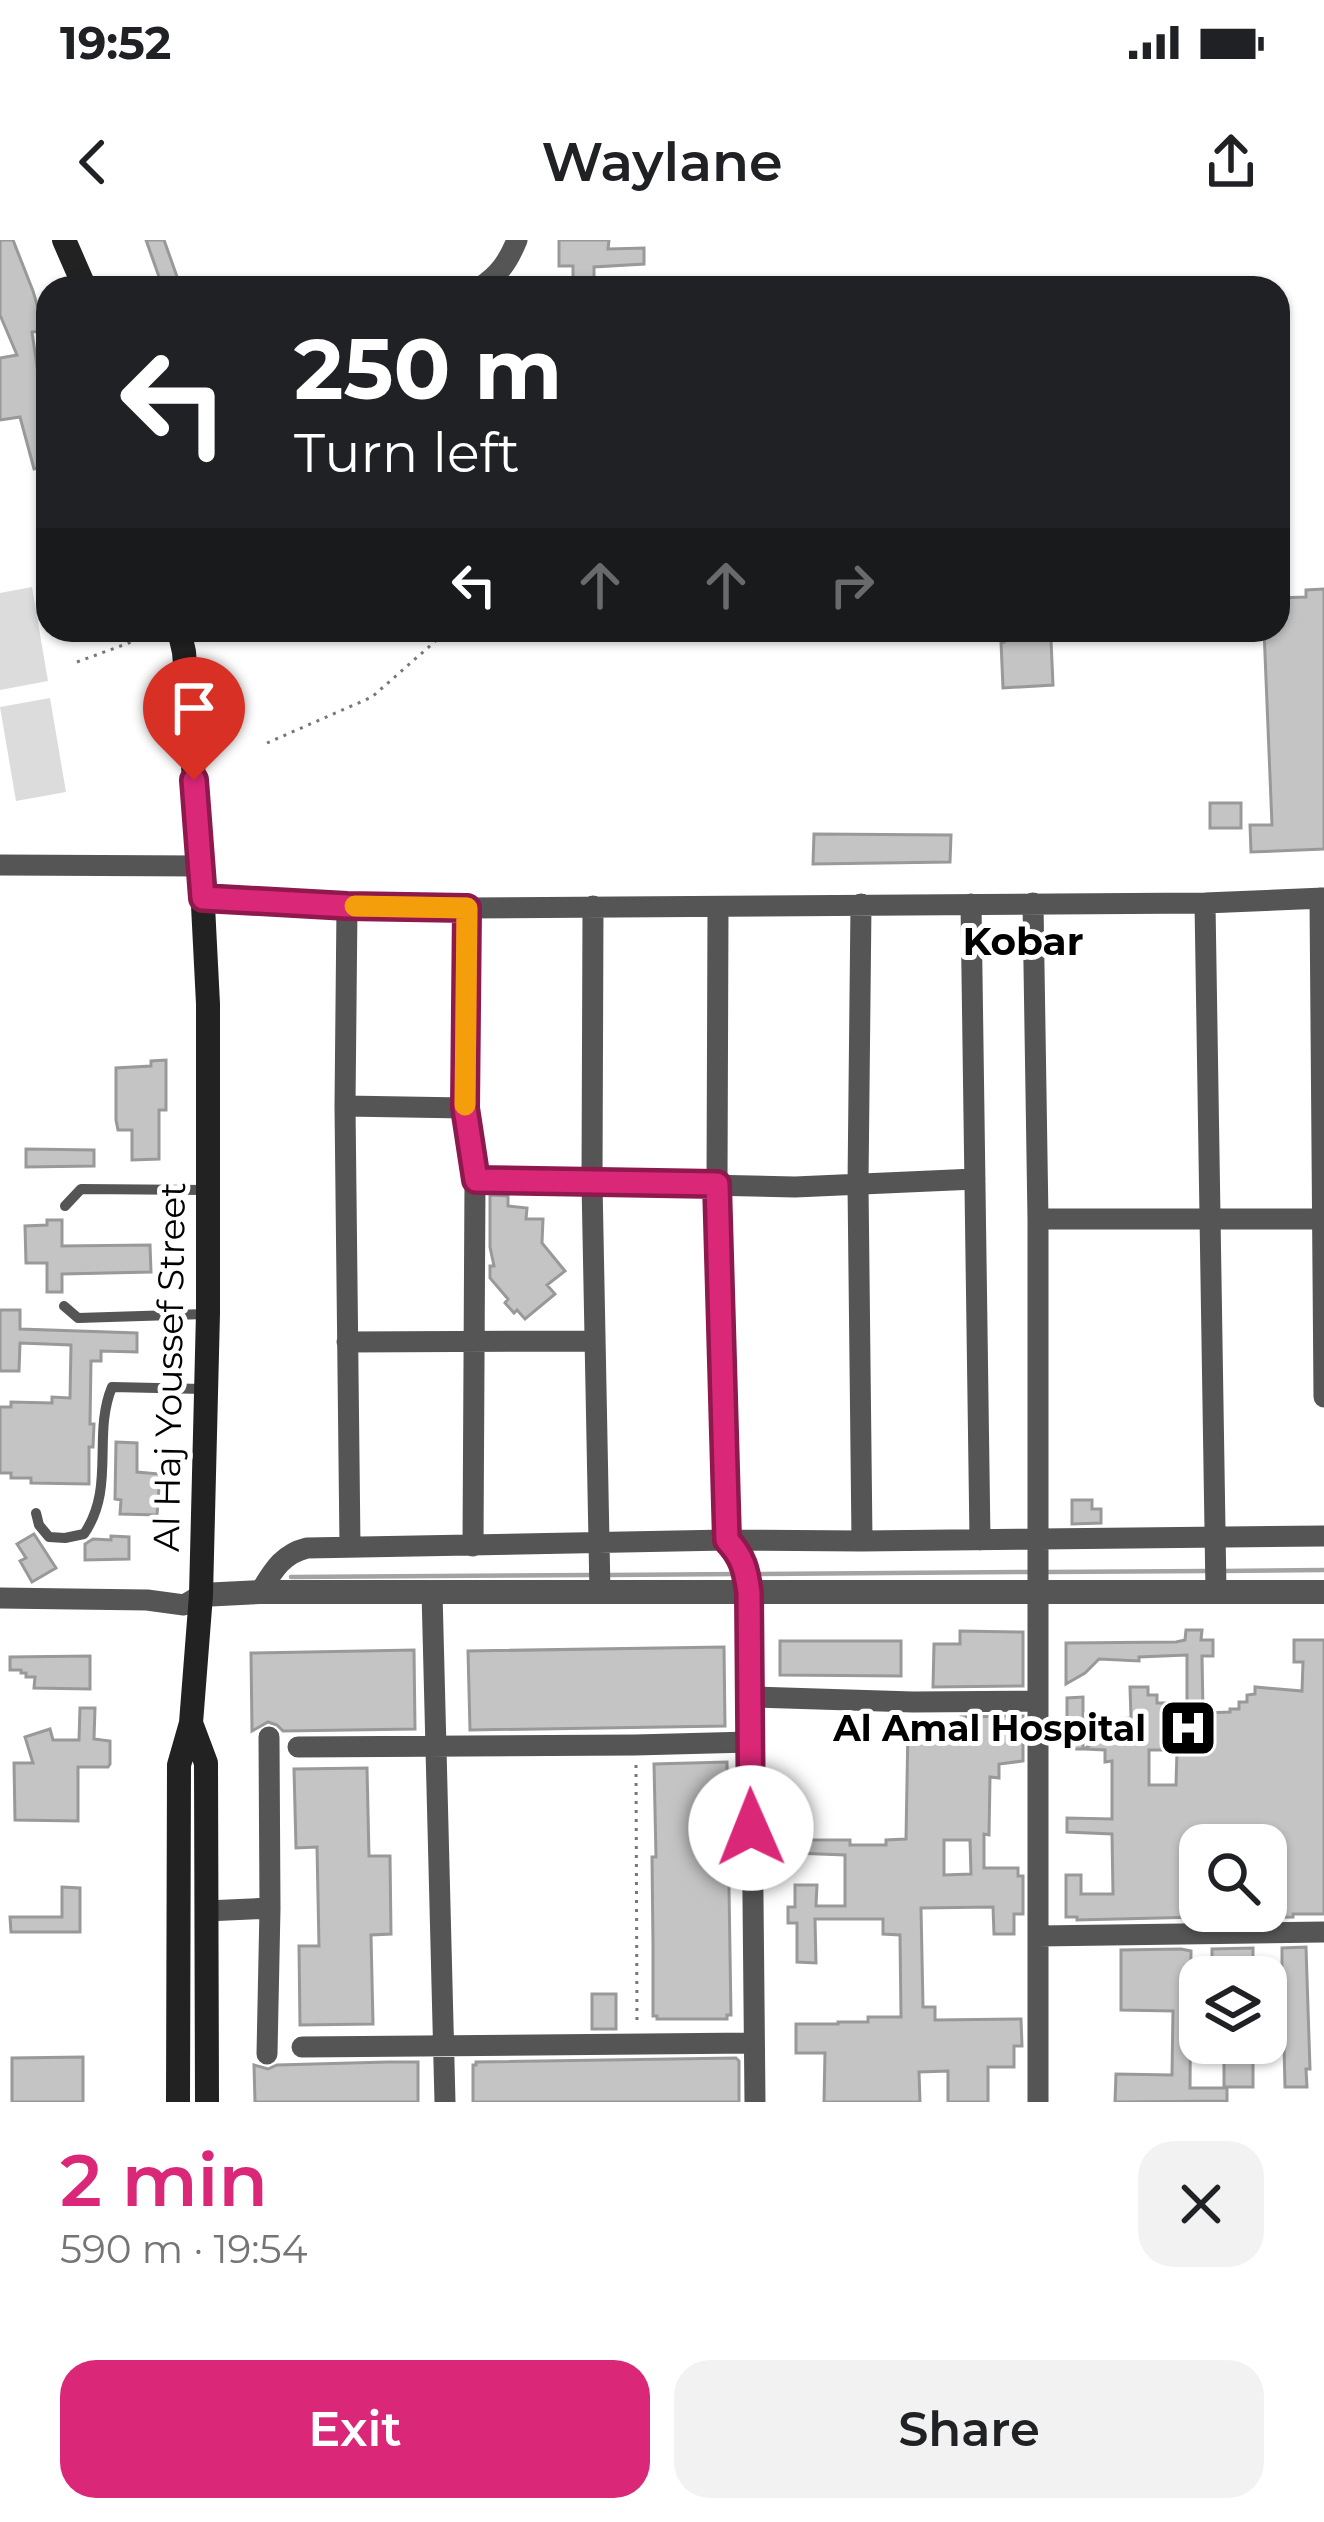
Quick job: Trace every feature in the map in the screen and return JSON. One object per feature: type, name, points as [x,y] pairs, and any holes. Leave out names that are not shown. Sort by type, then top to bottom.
[{"type":"main road","points":[[64,240],[80,276]]},
{"type":"main road","name":"Al Haj Youssef Street","points":[[178,2102],[178,1765],[191,1723],[201,1595],[208,1313],[208,1004],[182,642]]},
{"type":"main road","name":"Al Haj Youssef Street","points":[[191,1723],[206,1763],[207,2102]]},
{"type":"street","points":[[498,276],[517,240]]},
{"type":"street","points":[[0,865],[201,866]]},
{"type":"street","points":[[203,898],[467,908],[1322,898],[1324,1397]]},
{"type":"street","points":[[1205,902],[1216,1578]]},
{"type":"street","points":[[1033,903],[1038,1219],[1038,2102]]},
{"type":"street","points":[[861,904],[862,1541]]},
{"type":"street","points":[[971,904],[980,1540]]},
{"type":"street","points":[[347,906],[350,1547]]},
{"type":"street","points":[[593,906],[592,1183],[601,1572]]},
{"type":"street","points":[[718,907],[717,1184],[727,1540],[741,1555],[748,1581],[754,2102]]},
{"type":"street","points":[[467,908],[465,1108],[476,1180],[473,1546]]},
{"type":"street","points":[[345,1106],[465,1108]]},
{"type":"street","points":[[476,1180],[795,1186],[975,1179]]},
{"type":"street","points":[[1038,1219],[1323,1219]]},
{"type":"street","points":[[346,1342],[594,1341]]},
{"type":"street","points":[[0,1598],[184,1605],[201,1595],[432,1592],[601,1572],[727,1540],[1324,1536]]},
{"type":"street","points":[[260,1592],[277,1564],[292,1551],[473,1546],[601,1572],[748,1581],[1037,1593],[1216,1578],[1324,1592]]},
{"type":"street","points":[[432,1592],[445,2102]]},
{"type":"street","points":[[750,1696],[1038,1701]]},
{"type":"street","points":[[267,2054],[269,1737]]},
{"type":"street","points":[[298,1748],[750,1742]]},
{"type":"street","points":[[206,1911],[270,1908]]},
{"type":"street","points":[[1038,1936],[1324,1932]]},
{"type":"street","points":[[302,2047],[754,2043]]},
{"type":"lane","points":[[65,1206],[81,1189],[208,1190]]},
{"type":"lane","points":[[64,1306],[78,1318],[208,1313]]},
{"type":"lane","points":[[36,1513],[49,1538],[84,1534],[93,1520],[105,1456],[104,1409],[112,1387],[207,1390]]},
{"type":"path","points":[[77,662],[131,642]]},
{"type":"path","points":[[267,743],[372,697],[437,642]]},
{"type":"path","points":[[635,1745],[637,2043]]},
{"type":"shaded area","points":[[32,587],[36,642],[41,642],[48,681],[0,690],[0,593]]},
{"type":"shaded area","points":[[50,698],[66,792],[16,801],[0,707]]},
{"type":"building","points":[[0,240],[13,240],[36,301],[36,332],[32,332],[36,359],[34,469],[20,417],[0,420],[0,358],[17,355],[0,315]]},
{"type":"building","points":[[146,240],[164,240],[177,276],[159,276]]},
{"type":"building","points":[[559,240],[609,240],[608,249],[644,248],[644,264],[594,267],[594,276],[573,276],[573,266],[559,266]]},
{"type":"building","points":[[1324,589],[1324,849],[1251,852],[1250,825],[1272,825],[1264,642],[1290,642],[1290,598],[1306,597],[1306,590]]},
{"type":"building","points":[[1001,642],[1051,642],[1053,685],[1003,688]]},
{"type":"building","points":[[1210,803],[1241,803],[1241,828],[1210,828]]},
{"type":"building","points":[[814,834],[951,835],[950,862],[813,864]]},
{"type":"building","points":[[166,1060],[159,1159],[132,1160],[132,1130],[118,1130],[116,1120],[116,1068]]},
{"type":"building","points":[[26,1149],[94,1150],[94,1166],[26,1167]]},
{"type":"building","points":[[490,1195],[508,1196],[508,1206],[527,1208],[526,1219],[543,1219],[542,1243],[565,1271],[547,1285],[555,1294],[525,1319],[505,1303],[508,1299],[490,1278],[490,1266],[494,1266]]},
{"type":"building","points":[[47,1220],[62,1220],[62,1246],[150,1245],[151,1272],[62,1274],[62,1292],[47,1292],[47,1263],[26,1263],[25,1226],[47,1225]]},
{"type":"building","points":[[0,1310],[20,1310],[20,1329],[137,1333],[137,1352],[101,1351],[101,1361],[91,1361],[90,1424],[94,1424],[89,1484],[31,1483],[31,1478],[0,1473],[0,1407],[70,1398],[71,1345],[20,1343],[19,1371],[0,1371]]},
{"type":"building","points":[[116,1442],[137,1443],[137,1472],[160,1474],[157,1515],[120,1514],[121,1500],[115,1499]]},
{"type":"building","points":[[1072,1500],[1092,1500],[1092,1509],[1101,1509],[1101,1523],[1072,1524]]},
{"type":"building","points":[[34,1534],[56,1568],[32,1582],[17,1544]]},
{"type":"building","points":[[111,1536],[129,1537],[129,1559],[85,1560],[85,1544],[93,1539],[111,1540]]},
{"type":"building","points":[[1186,1630],[1202,1630],[1201,1640],[1213,1640],[1213,1656],[1202,1656],[1203,1713],[1239,1709],[1239,1702],[1255,1694],[1255,1687],[1302,1691],[1303,1662],[1294,1662],[1294,1640],[1324,1640],[1324,1914],[1287,1917],[1287,1824],[1179,1824],[1179,1918],[1066,1917],[1066,1875],[1081,1875],[1081,1894],[1113,1894],[1112,1834],[1067,1832],[1067,1818],[1112,1819],[1112,1761],[1105,1762],[1105,1750],[1084,1749],[1106,1735],[1121,1734],[1122,1718],[1131,1718],[1130,1687],[1148,1687],[1148,1695],[1157,1695],[1157,1703],[1187,1703],[1187,1655],[1139,1657],[1139,1661],[1099,1659],[1066,1684],[1066,1643],[1185,1640]],"holes":[[[1149,1750],[1177,1750],[1176,1785],[1149,1785]]]},
{"type":"building","points":[[960,1631],[1023,1632],[1023,1686],[933,1687],[934,1644],[960,1644]]},
{"type":"building","points":[[780,1641],[901,1641],[901,1676],[780,1675]]},
{"type":"building","points":[[724,1647],[725,1726],[470,1730],[468,1651]]},
{"type":"building","points":[[414,1650],[415,1729],[283,1731],[268,1722],[252,1731],[251,1653]]},
{"type":"building","points":[[90,1656],[90,1689],[34,1688],[35,1677],[10,1670],[10,1657]]},
{"type":"building","points":[[1083,1697],[1083,1749],[1067,1749],[1067,1698]]},
{"type":"building","points":[[80,1708],[95,1708],[94,1739],[110,1741],[110,1764],[78,1767],[78,1821],[15,1820],[14,1763],[33,1763],[25,1737],[50,1729],[53,1740],[79,1740]]},
{"type":"building","points":[[1023,1716],[1023,1761],[999,1764],[999,1778],[990,1777],[984,1868],[1018,1868],[1018,1876],[1023,1876],[1023,1914],[1014,1914],[1014,1934],[994,1934],[993,1907],[921,1908],[923,2007],[935,2007],[935,2020],[1021,2019],[1022,2046],[1014,2046],[1014,2067],[988,2067],[988,2102],[948,2102],[948,2071],[919,2072],[920,2102],[824,2102],[825,2053],[796,2053],[796,2024],[901,2017],[900,1935],[883,1934],[883,1919],[815,1919],[816,1963],[797,1962],[797,1923],[788,1923],[788,1907],[795,1907],[795,1885],[817,1885],[816,1906],[845,1906],[845,1855],[768,1852],[767,1840],[774,1840],[774,1832],[780,1831],[794,1832],[794,1840],[850,1840],[850,1845],[886,1845],[886,1840],[906,1839],[908,1726],[952,1727],[952,1719]],"holes":[[[944,1840],[970,1840],[971,1874],[944,1875]]]},
{"type":"building","points":[[727,1762],[731,2015],[727,2019],[657,2019],[653,2016],[654,1764]]},
{"type":"building","points":[[367,1768],[369,1856],[390,1856],[391,1934],[371,1935],[373,2024],[300,2025],[299,1946],[319,1946],[317,1847],[296,1848],[294,1769]]},
{"type":"building","points":[[62,1887],[80,1888],[80,1932],[11,1932],[10,1917],[62,1917]]},
{"type":"building","points":[[1306,1947],[1307,2087],[1285,2087],[1287,1956],[1282,1956],[1282,1948]]},
{"type":"building","points":[[1253,1948],[1253,1956],[1212,1956],[1212,1949]]},
{"type":"building","points":[[1121,1950],[1191,1951],[1191,1956],[1179,1956],[1179,2064],[1190,2064],[1190,2088],[1227,2088],[1227,2101],[1115,2102],[1116,2074],[1172,2075],[1173,2011],[1121,2010]]},
{"type":"building","points":[[592,1994],[616,1994],[616,2029],[592,2029]]},
{"type":"building","points":[[83,2057],[83,2102],[12,2102],[12,2058]]},
{"type":"building","points":[[736,2058],[739,2102],[473,2102],[476,2062]]},
{"type":"building","points":[[418,2062],[418,2102],[255,2102],[254,2065],[268,2069]]},
{"type":"building","points":[[1224,2064],[1253,2064],[1253,2087],[1224,2087]]},
{"type":"waterway","points":[[1221,1571],[1324,1570]]},
{"type":"waterway","points":[[1047,1572],[1209,1571]]},
{"type":"waterway","points":[[753,1574],[1029,1572]]},
{"type":"waterway","points":[[609,1575],[741,1574]]},
{"type":"waterway","points":[[291,1577],[591,1575]]},
{"type":"slow traffic","points":[[355,906],[467,908],[465,1105]]},
{"type":"place","name":"Al Amal Hospital","points":[[1188,1728]]},
{"type":"district","name":"Kobar","points":[[1023,941]]},
{"type":"route","points":[[194,780],[203,898],[467,908],[465,1108],[476,1180],[717,1184],[727,1540],[746,1567],[749,1593],[751,1828]]}]
